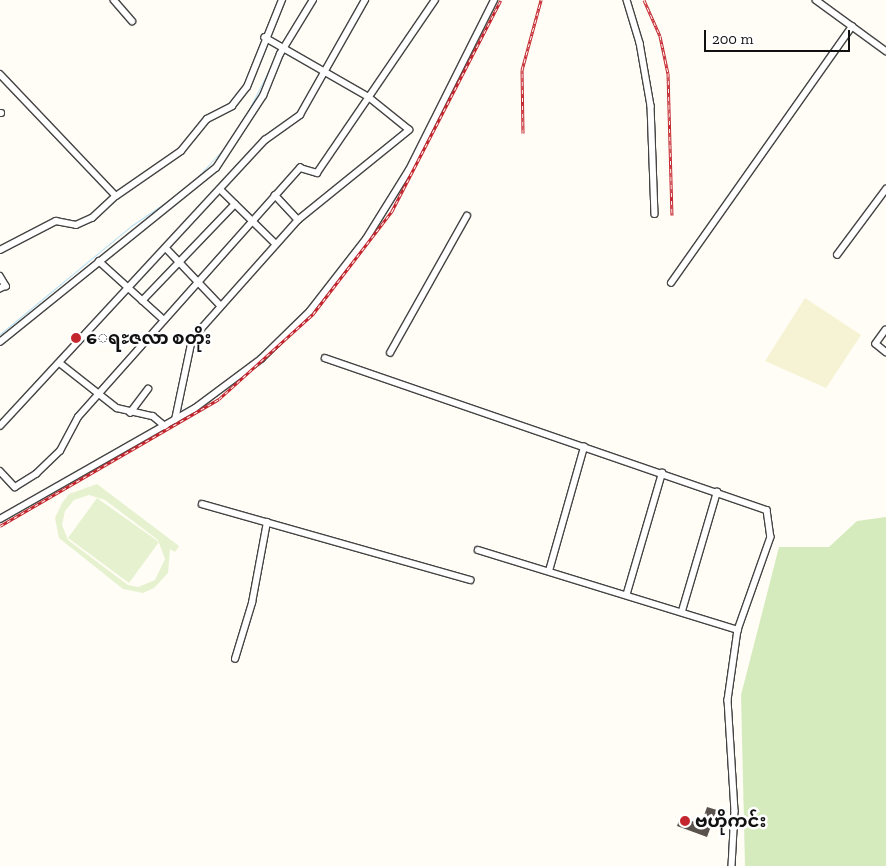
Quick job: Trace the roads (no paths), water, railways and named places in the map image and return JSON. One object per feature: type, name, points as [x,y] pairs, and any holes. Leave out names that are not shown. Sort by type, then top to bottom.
[{"type":"street","points":[[113,0],[132,22]]},
{"type":"street","points":[[0,250],[56,221],[76,224],[92,218],[116,196],[181,151],[207,118],[232,106],[247,87],[265,38],[282,0]]},
{"type":"street","points":[[0,342],[216,168],[263,96],[283,50],[313,0]]},
{"type":"street","points":[[0,426],[62,364],[265,140],[300,115],[365,0]]},
{"type":"street","points":[[0,471],[20,487],[60,451],[78,417],[251,220],[300,168],[317,173],[435,0]]},
{"type":"street","points":[[0,519],[175,420],[261,359],[336,280],[409,170],[494,0]]},
{"type":"street","points":[[627,0],[640,43],[651,106],[655,214]]},
{"type":"street","points":[[816,0],[886,51]]},
{"type":"street","points":[[671,283],[852,26]]},
{"type":"street","points":[[175,420],[192,339],[220,305],[298,220],[408,130],[368,97],[324,74],[265,38]]},
{"type":"street","points":[[0,74],[116,196]]},
{"type":"street","points":[[837,255],[886,189]]},
{"type":"street","points":[[221,190],[276,244]]},
{"type":"street","points":[[275,195],[298,220]]},
{"type":"street","points":[[142,301],[235,204]]},
{"type":"street","points":[[390,353],[467,216]]},
{"type":"street","points":[[166,248],[220,305]]},
{"type":"street","points":[[99,261],[163,319]]},
{"type":"street","points":[[0,276],[6,286],[0,289]]},
{"type":"street","points":[[886,330],[876,344],[886,352]]},
{"type":"street","points":[[325,358],[767,510],[771,537],[738,630],[728,700],[735,811],[732,866]]},
{"type":"street","points":[[62,364],[98,395],[130,413],[153,416],[165,426]]},
{"type":"street","points":[[130,413],[148,389]]},
{"type":"street","points":[[549,571],[584,447]]},
{"type":"street","points":[[628,594],[662,473]]},
{"type":"street","points":[[682,611],[718,492]]},
{"type":"street","points":[[202,504],[470,580]]},
{"type":"street","points":[[235,660],[252,603],[268,522]]},
{"type":"street","points":[[478,550],[628,594],[738,630]]},
{"type":"waterway","points":[[243,121],[277,54]]},
{"type":"waterway","points":[[189,186],[229,143]]},
{"type":"waterway","points":[[0,334],[131,226],[184,190]]},
{"type":"railway","points":[[0,526],[219,399],[313,314],[392,211],[501,0]]},
{"type":"railway","points":[[523,133],[522,70],[541,0]]},
{"type":"railway","points":[[644,0],[660,36],[668,73],[672,215]]},
{"type":"place","name":"ေရႊဇလာ စတိုး","points":[[76,338]]},
{"type":"place","name":"ဗဟိုကင်း","points":[[685,821]]}]
